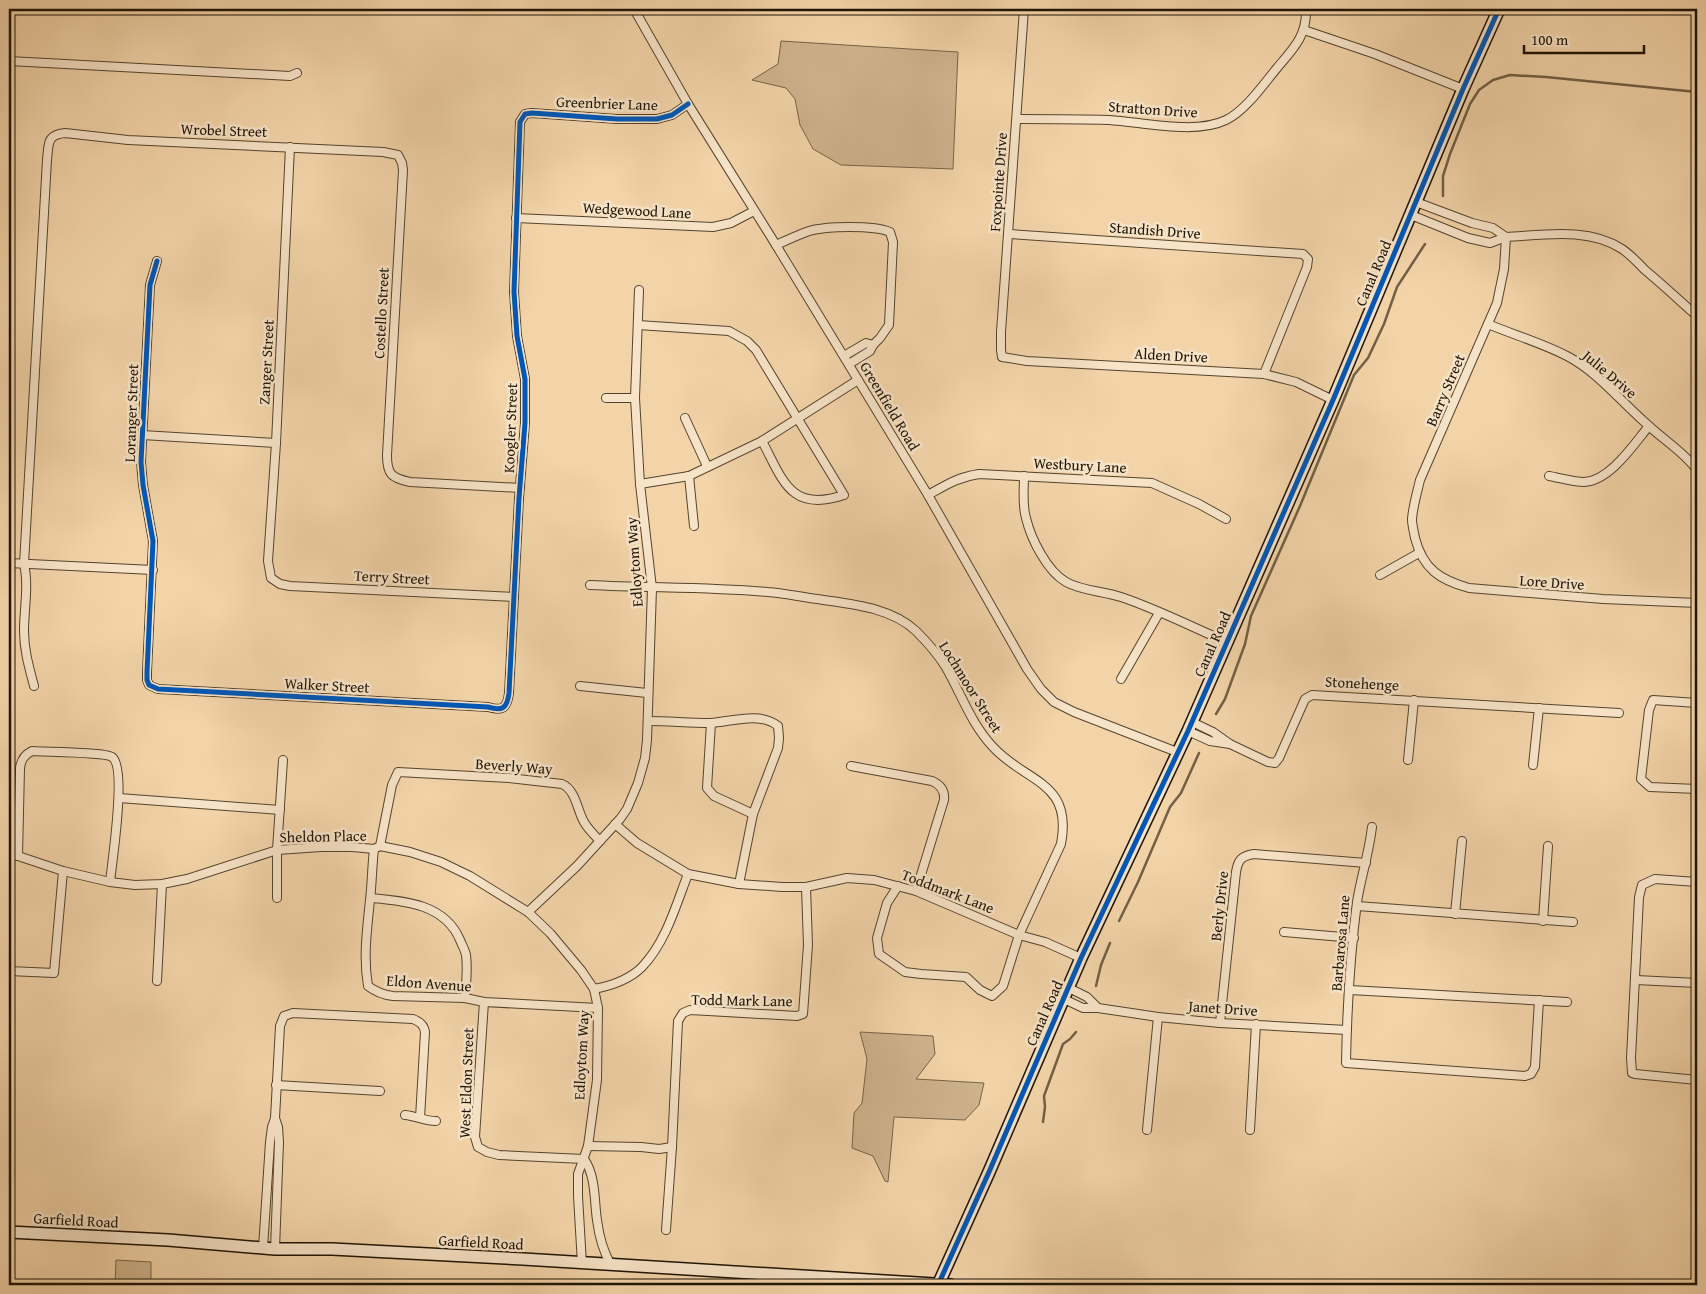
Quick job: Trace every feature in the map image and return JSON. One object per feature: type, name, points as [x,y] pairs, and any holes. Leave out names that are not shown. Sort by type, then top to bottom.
[{"type":"street","name":"Greenfield Road","points":[[634,9],[688,104],[928,495],[1027,669],[1041,689],[1054,702],[1074,712],[1177,752]]},
{"type":"street","name":"Foxpointe Drive","points":[[1002,357],[1000,350],[1001,332],[1024,9]]},
{"type":"street","points":[[1306,9],[1304,30],[1375,54],[1463,89]]},
{"type":"street","name":"Canal Road","points":[[938,1285],[1081,958],[1190,726],[1334,400],[1463,89],[1499,9]]},
{"type":"street","name":"Stratton Drive","points":[[1017,119],[1109,120],[1193,127],[1216,124],[1240,111],[1294,47],[1304,30]]},
{"type":"street","points":[[9,61],[290,76],[297,73]]},
{"type":"street","name":"Greenbrier Lane","points":[[522,117],[532,112],[633,120],[657,119],[672,115],[688,104]]},
{"type":"street","name":"Koogler Street","points":[[503,708],[506,705],[509,694],[525,423],[525,379],[516,323],[514,292],[519,129],[522,117]]},
{"type":"street","name":"Wrobel Street","points":[[24,564],[43,224],[50,138],[55,134],[65,133],[128,140],[383,152],[398,155]]},
{"type":"street","name":"Zanger Street","points":[[271,578],[268,561],[276,443],[290,147]]},
{"type":"street","name":"Costello Street","points":[[398,155],[403,170],[387,455],[390,474],[410,482],[520,488]]},
{"type":"street","points":[[1416,202],[1472,223],[1493,228],[1506,237]]},
{"type":"street","name":"Wedgewood Lane","points":[[516,218],[713,227],[732,222],[754,211]]},
{"type":"street","points":[[1436,225],[1441,212]]},
{"type":"street","points":[[1411,215],[1468,238],[1490,243],[1506,237],[1541,233],[1591,237],[1607,242],[1622,250],[1697,316]]},
{"type":"street","points":[[776,245],[808,232],[823,229],[874,228],[890,232],[893,242],[889,325],[870,351],[849,364]]},
{"type":"street","name":"Standish Drive","points":[[1009,234],[1300,253],[1306,256],[1308,259],[1307,267],[1264,374]]},
{"type":"street","name":"Barry Street","points":[[1419,553],[1412,520],[1420,480],[1497,303],[1506,254],[1506,237]]},
{"type":"street","name":"Loranger Street","points":[[149,685],[147,672],[153,541],[141,473],[150,285],[157,261]]},
{"type":"street","name":"Edloytom Way","points":[[600,841],[627,809],[640,776],[648,721],[647,693],[652,588],[640,484],[635,398],[639,290]]},
{"type":"street","name":"Julie Drive","points":[[1488,324],[1568,356],[1599,379],[1648,426],[1690,460],[1697,470]]},
{"type":"street","points":[[638,325],[729,331],[756,350],[844,495],[832,499],[818,500],[802,498],[794,494],[785,485],[762,441]]},
{"type":"street","points":[[844,356],[866,343],[873,345]]},
{"type":"street","name":"Alden Drive","points":[[1002,357],[1027,362],[1264,374],[1296,382],[1334,400]]},
{"type":"street","points":[[640,484],[689,476],[762,441],[858,380]]},
{"type":"street","points":[[606,398],[635,398]]},
{"type":"street","points":[[685,418],[707,466]]},
{"type":"street","points":[[1549,476],[1585,482],[1602,476],[1627,453],[1648,426]]},
{"type":"street","points":[[142,435],[276,443]]},
{"type":"street","name":"Westbury Lane","points":[[928,495],[953,480],[980,474],[1152,483],[1199,504],[1226,519]]},
{"type":"street","points":[[689,476],[694,526]]},
{"type":"street","points":[[1024,476],[1025,517],[1042,557],[1064,582],[1120,597],[1227,642]]},
{"type":"street","points":[[1380,575],[1419,553]]},
{"type":"street","name":"Lore Drive","points":[[1419,553],[1438,575],[1450,582],[1469,588],[1603,599],[1697,603]]},
{"type":"street","points":[[9,562],[153,570]]},
{"type":"street","points":[[24,564],[26,575],[25,653],[34,686]]},
{"type":"street","name":"Terry Street","points":[[271,578],[280,584],[290,586],[514,597]]},
{"type":"street","name":"Lochmoor Street","points":[[590,585],[769,592],[848,603],[878,610],[897,618],[914,629],[945,666],[976,726],[994,748],[1015,766],[1048,788],[1062,814],[1064,828],[1061,844],[1020,935]]},
{"type":"street","points":[[1121,678],[1159,613]]},
{"type":"street","name":"Walker Street","points":[[149,685],[158,689],[503,708]]},
{"type":"street","points":[[580,686],[647,693]]},
{"type":"street","name":"Stonehenge","points":[[1190,726],[1213,732],[1230,744],[1268,762],[1275,763],[1305,699],[1312,695],[1619,713]]},
{"type":"street","points":[[1408,760],[1414,700]]},
{"type":"street","points":[[1697,702],[1654,700],[1649,710],[1641,779],[1650,787],[1697,789]]},
{"type":"street","points":[[1533,765],[1539,708]]},
{"type":"street","points":[[616,824],[637,844],[688,874],[740,884],[753,814],[778,748],[778,726],[769,720],[758,719],[711,723],[648,721]]},
{"type":"street","points":[[711,723],[707,788],[714,796],[753,814]]},
{"type":"street","name":"Stonehenge","points":[[1190,726],[1210,740],[1230,744]]},
{"type":"street","points":[[18,856],[20,768],[21,761],[26,755],[32,752],[100,754],[112,757],[116,762],[118,770],[119,798],[110,882]]},
{"type":"street","points":[[277,898],[277,850],[282,760]]},
{"type":"street","points":[[851,766],[932,781],[941,786],[944,800],[916,891]]},
{"type":"street","name":"Beverly Way","points":[[377,848],[392,785],[398,772],[518,779],[568,786],[583,820],[600,841]]},
{"type":"street","points":[[119,798],[280,810]]},
{"type":"street","name":"Barbarosa Lane","points":[[1372,827],[1357,906],[1346,1063],[1525,1076],[1531,1074],[1535,1067],[1539,1000]]},
{"type":"street","points":[[528,912],[577,866],[600,841]]},
{"type":"street","points":[[1456,914],[1462,841]]},
{"type":"street","points":[[1543,921],[1548,846]]},
{"type":"street","name":"Sheldon Place","points":[[9,855],[110,882],[135,885],[162,884],[187,879],[277,850],[352,847],[410,852],[442,862],[470,876],[528,912],[568,952],[594,989]]},
{"type":"street","name":"Eldon Avenue","points":[[377,848],[365,943],[368,986],[382,995],[392,996],[465,998],[484,1002],[598,1008]]},
{"type":"street","name":"Berly Drive","points":[[1220,1023],[1236,872],[1240,858],[1254,854],[1366,863]]},
{"type":"street","points":[[9,971],[54,973],[63,870]]},
{"type":"street","name":"Edloytom Way","points":[[582,1264],[578,1174],[588,1146],[596,1080],[598,1008],[594,989],[616,982],[641,968],[654,953],[688,874]]},
{"type":"street","name":"Toddmark Lane","points":[[740,884],[806,887],[847,878],[874,880],[916,891],[1020,935],[1045,942],[1081,958]]},
{"type":"street","points":[[1697,882],[1656,879],[1642,885],[1631,1058],[1632,1073],[1640,1076],[1697,1080]]},
{"type":"street","points":[[157,981],[162,884]]},
{"type":"street","points":[[898,886],[887,903],[877,938],[879,954],[905,972],[966,977],[980,990],[992,996],[1003,986],[1020,935]]},
{"type":"street","name":"Todd Mark Lane","points":[[672,1148],[678,1021],[683,1013],[690,1010],[797,1016],[803,1014],[808,945],[806,887]]},
{"type":"street","points":[[370,898],[404,901],[424,906],[449,922],[458,935],[466,953],[465,998]]},
{"type":"street","points":[[1357,906],[1573,922]]},
{"type":"street","points":[[1284,932],[1354,938]]},
{"type":"street","points":[[1636,980],[1697,983]]},
{"type":"street","points":[[1350,990],[1567,1002]]},
{"type":"street","name":"Janet Drive","points":[[1066,994],[1083,1008],[1098,1008],[1158,1017],[1220,1023],[1347,1030]]},
{"type":"street","name":"Janet Drive","points":[[1066,994],[1087,997],[1098,1008]]},
{"type":"street","name":"West Eldon Street","points":[[484,1002],[475,1137],[478,1147],[499,1155],[584,1159]]},
{"type":"street","points":[[269,1248],[270,1142],[275,1118],[280,1026],[284,1016],[293,1013],[413,1019],[422,1025],[425,1032],[420,1118]]},
{"type":"street","points":[[1147,1130],[1158,1017]]},
{"type":"street","points":[[1250,1130],[1256,1024]]},
{"type":"street","points":[[276,1085],[380,1091]]},
{"type":"street","points":[[405,1115],[414,1116],[426,1121],[436,1121]]},
{"type":"street","points":[[269,1248],[279,1142],[275,1118]]},
{"type":"street","points":[[588,1146],[672,1148],[666,1230]]},
{"type":"street","points":[[584,1159],[590,1167],[604,1252],[611,1265]]},
{"type":"street","name":"Garfield Road","points":[[9,1232],[168,1240],[269,1248],[523,1259],[951,1285]]},
{"type":"shaded area","points":[[781,41],[958,52],[953,169],[841,165],[813,149],[800,125],[795,99],[786,88],[752,80],[778,64]]},
{"type":"shaded area","points":[[860,1032],[933,1036],[935,1054],[916,1079],[984,1083],[979,1105],[965,1120],[894,1117],[888,1182],[885,1181],[873,1156],[852,1148],[854,1113],[862,1103],[867,1059]]},
{"type":"shaded area","points":[[116,1260],[151,1262],[151,1285],[115,1285]]},
{"type":"waterway","points":[[1443,196],[1443,176],[1470,104],[1479,90],[1493,80],[1510,75],[1546,77],[1697,92]]},
{"type":"waterway","points":[[1216,714],[1225,699],[1245,644],[1251,616],[1300,506],[1354,375],[1368,358],[1384,324],[1397,287],[1425,244]]},
{"type":"waterway","points":[[1119,921],[1170,807],[1181,793],[1199,753]]},
{"type":"waterway","points":[[1096,986],[1101,965],[1110,943]]},
{"type":"waterway","points":[[1043,1122],[1044,1096],[1063,1044],[1076,1032]]},
{"type":"cycle path","points":[[938,1285],[1081,958],[1188,731],[1333,400],[1463,89],[1499,9]]},
{"type":"cycle path","points":[[157,261],[150,285],[141,462],[153,541],[147,672],[149,685],[158,689],[500,709],[505,706],[509,693],[519,498],[525,423],[525,379],[517,336],[514,292],[520,122],[525,114],[532,113],[617,119],[657,119],[672,115],[688,104]]}]
